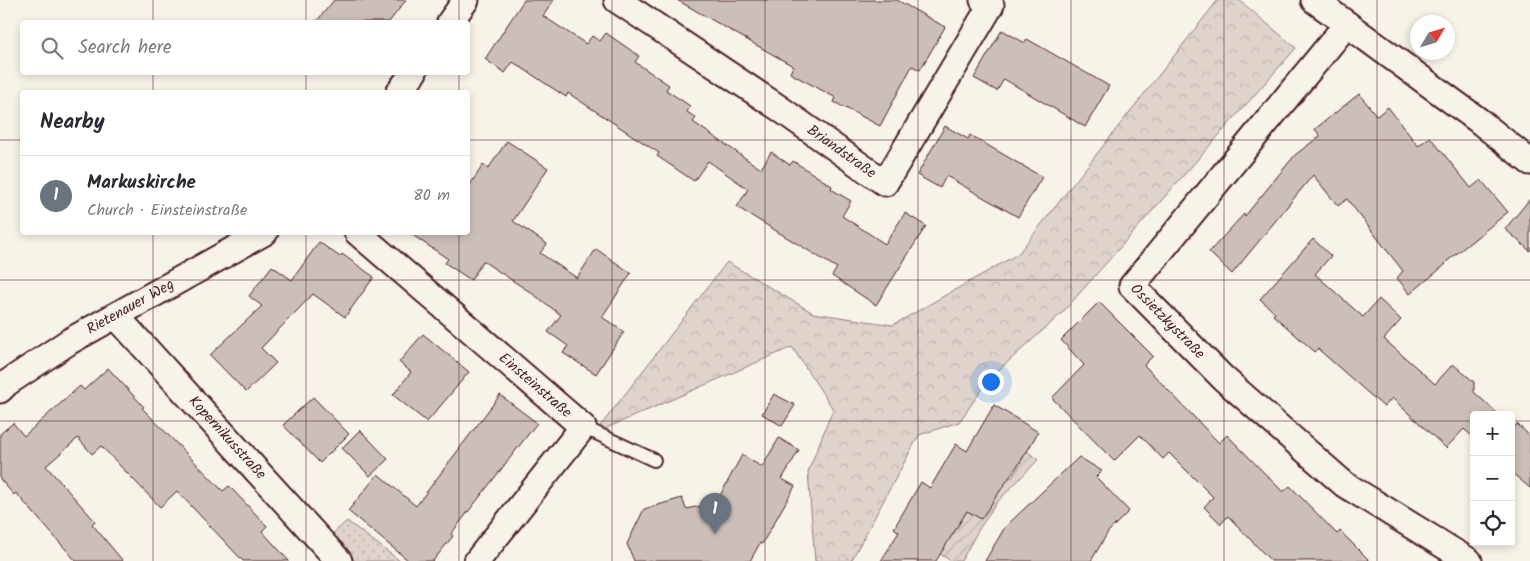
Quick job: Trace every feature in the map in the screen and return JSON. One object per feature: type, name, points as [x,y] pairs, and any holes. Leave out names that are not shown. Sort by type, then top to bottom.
[{"type":"street","points":[[451,20],[466,0]]},
{"type":"street","name":"Briandstraße","points":[[617,0],[779,108],[885,183],[991,5],[982,0]]},
{"type":"street","points":[[1314,0],[1478,120],[1530,162]]},
{"type":"street","name":"Ossietzkystraße","points":[[1347,24],[1132,286],[1223,378],[1344,484],[1469,561]]},
{"type":"street","points":[[393,90],[411,75]]},
{"type":"street","name":"Rietenauer Weg","points":[[0,390],[7,383],[70,341],[260,235]]},
{"type":"street","name":"Einsteinstraße","points":[[361,235],[531,375],[583,428],[477,561]]},
{"type":"street","name":"Kopernikusstraße","points":[[116,316],[338,561]]},
{"type":"lane","points":[[583,428],[654,460]]},
{"type":"green space","points":[[1218,0],[1239,0],[1296,48],[1063,312],[990,378],[959,422],[919,435],[851,561],[815,561],[808,472],[833,409],[792,347],[595,433],[727,262],[813,313],[893,325],[1018,254]]},
{"type":"green space","points":[[1027,451],[1038,460],[997,502],[961,561],[951,561],[940,554],[967,511],[1000,470],[1012,478]]},
{"type":"green space","points":[[347,521],[400,561],[355,561],[331,535]]},
{"type":"building","points":[[334,0],[406,0],[391,20],[318,20]]},
{"type":"building","points":[[524,0],[554,0],[543,16],[586,44],[592,36],[600,41],[606,33],[639,56],[635,62],[669,85],[666,90],[690,106],[687,112],[696,118],[693,122],[761,169],[771,152],[790,165],[793,161],[832,186],[831,189],[851,201],[842,216],[885,244],[905,213],[926,226],[876,305],[832,276],[837,268],[737,207],[748,189],[708,161],[694,181],[657,156],[659,153],[568,93],[566,97],[513,62],[505,73],[485,59]]},
{"type":"building","points":[[677,0],[897,0],[945,27],[920,70],[912,66],[880,126],[834,102],[836,98],[790,73],[793,66]]},
{"type":"building","points":[[1002,30],[1025,43],[1027,39],[1109,86],[1085,127],[1004,79],[997,91],[974,78]]},
{"type":"building","points":[[1359,94],[1377,116],[1388,107],[1418,146],[1430,137],[1471,188],[1481,180],[1508,212],[1410,294],[1397,278],[1403,271],[1347,199],[1338,206],[1313,175],[1232,274],[1209,252],[1244,214],[1245,216],[1295,155],[1320,136],[1315,129]]},
{"type":"building","points":[[945,126],[968,139],[970,135],[1042,177],[1018,217],[946,176],[940,188],[917,175]]},
{"type":"building","points":[[507,141],[548,168],[513,221],[547,244],[540,253],[577,278],[596,249],[631,273],[602,317],[624,332],[596,374],[563,353],[568,346],[548,332],[561,315],[483,261],[471,280],[445,263],[448,259],[412,235],[470,235],[470,185],[483,165],[488,169]]},
{"type":"building","points":[[1530,199],[1530,251],[1505,229]]},
{"type":"building","points":[[1313,239],[1331,256],[1315,274],[1363,317],[1379,299],[1401,320],[1384,339],[1435,384],[1453,364],[1474,382],[1474,392],[1495,411],[1470,411],[1470,434],[1464,429],[1446,448],[1392,398],[1384,407],[1318,349],[1315,352],[1273,315],[1275,313],[1260,299]]},
{"type":"building","points":[[319,242],[340,257],[342,254],[374,277],[345,317],[313,294],[261,348],[276,363],[246,392],[210,355],[262,306],[249,296],[272,266],[292,280]]},
{"type":"building","points":[[1099,302],[1153,356],[1144,365],[1219,443],[1227,435],[1283,492],[1290,486],[1337,534],[1340,531],[1370,561],[1271,561],[1228,516],[1221,524],[1204,507],[1213,497],[1169,453],[1163,459],[1140,435],[1114,461],[1052,398],[1084,365],[1061,340]]},
{"type":"building","points":[[423,334],[469,372],[427,422],[393,395],[411,372],[399,362]]},
{"type":"building","points":[[108,368],[144,407],[142,408],[223,491],[229,486],[267,526],[262,531],[289,561],[243,561],[177,491],[160,507],[101,446],[92,454],[78,438],[46,466],[95,521],[92,524],[123,561],[76,561],[16,493],[14,495],[0,479],[0,434],[13,423],[24,436],[80,386],[84,390]]},
{"type":"building","points":[[774,394],[795,405],[782,426],[762,414]]},
{"type":"building","points":[[500,395],[537,423],[451,534],[453,536],[433,561],[409,561],[348,511],[378,474],[416,506]]},
{"type":"building","points":[[313,397],[349,434],[320,463],[283,425]]},
{"type":"building","points":[[994,405],[1038,432],[981,519],[967,511],[936,561],[881,561],[899,532],[894,528],[921,482],[930,488],[956,444],[967,451]]},
{"type":"building","points":[[1517,424],[1530,436],[1530,488],[1515,475],[1515,427]]},
{"type":"building","points":[[360,430],[388,459],[370,476],[342,448]]},
{"type":"building","points":[[779,438],[799,450],[782,479],[795,486],[762,544],[760,543],[750,561],[634,561],[627,544],[644,509],[682,498],[686,509],[716,503],[742,455],[762,467]]},
{"type":"building","points":[[1079,457],[1102,471],[1096,477],[1129,511],[1108,532],[1091,561],[985,561],[1005,527]]},
{"type":"place","name":"Markuskirche","points":[[715,534]]}]
